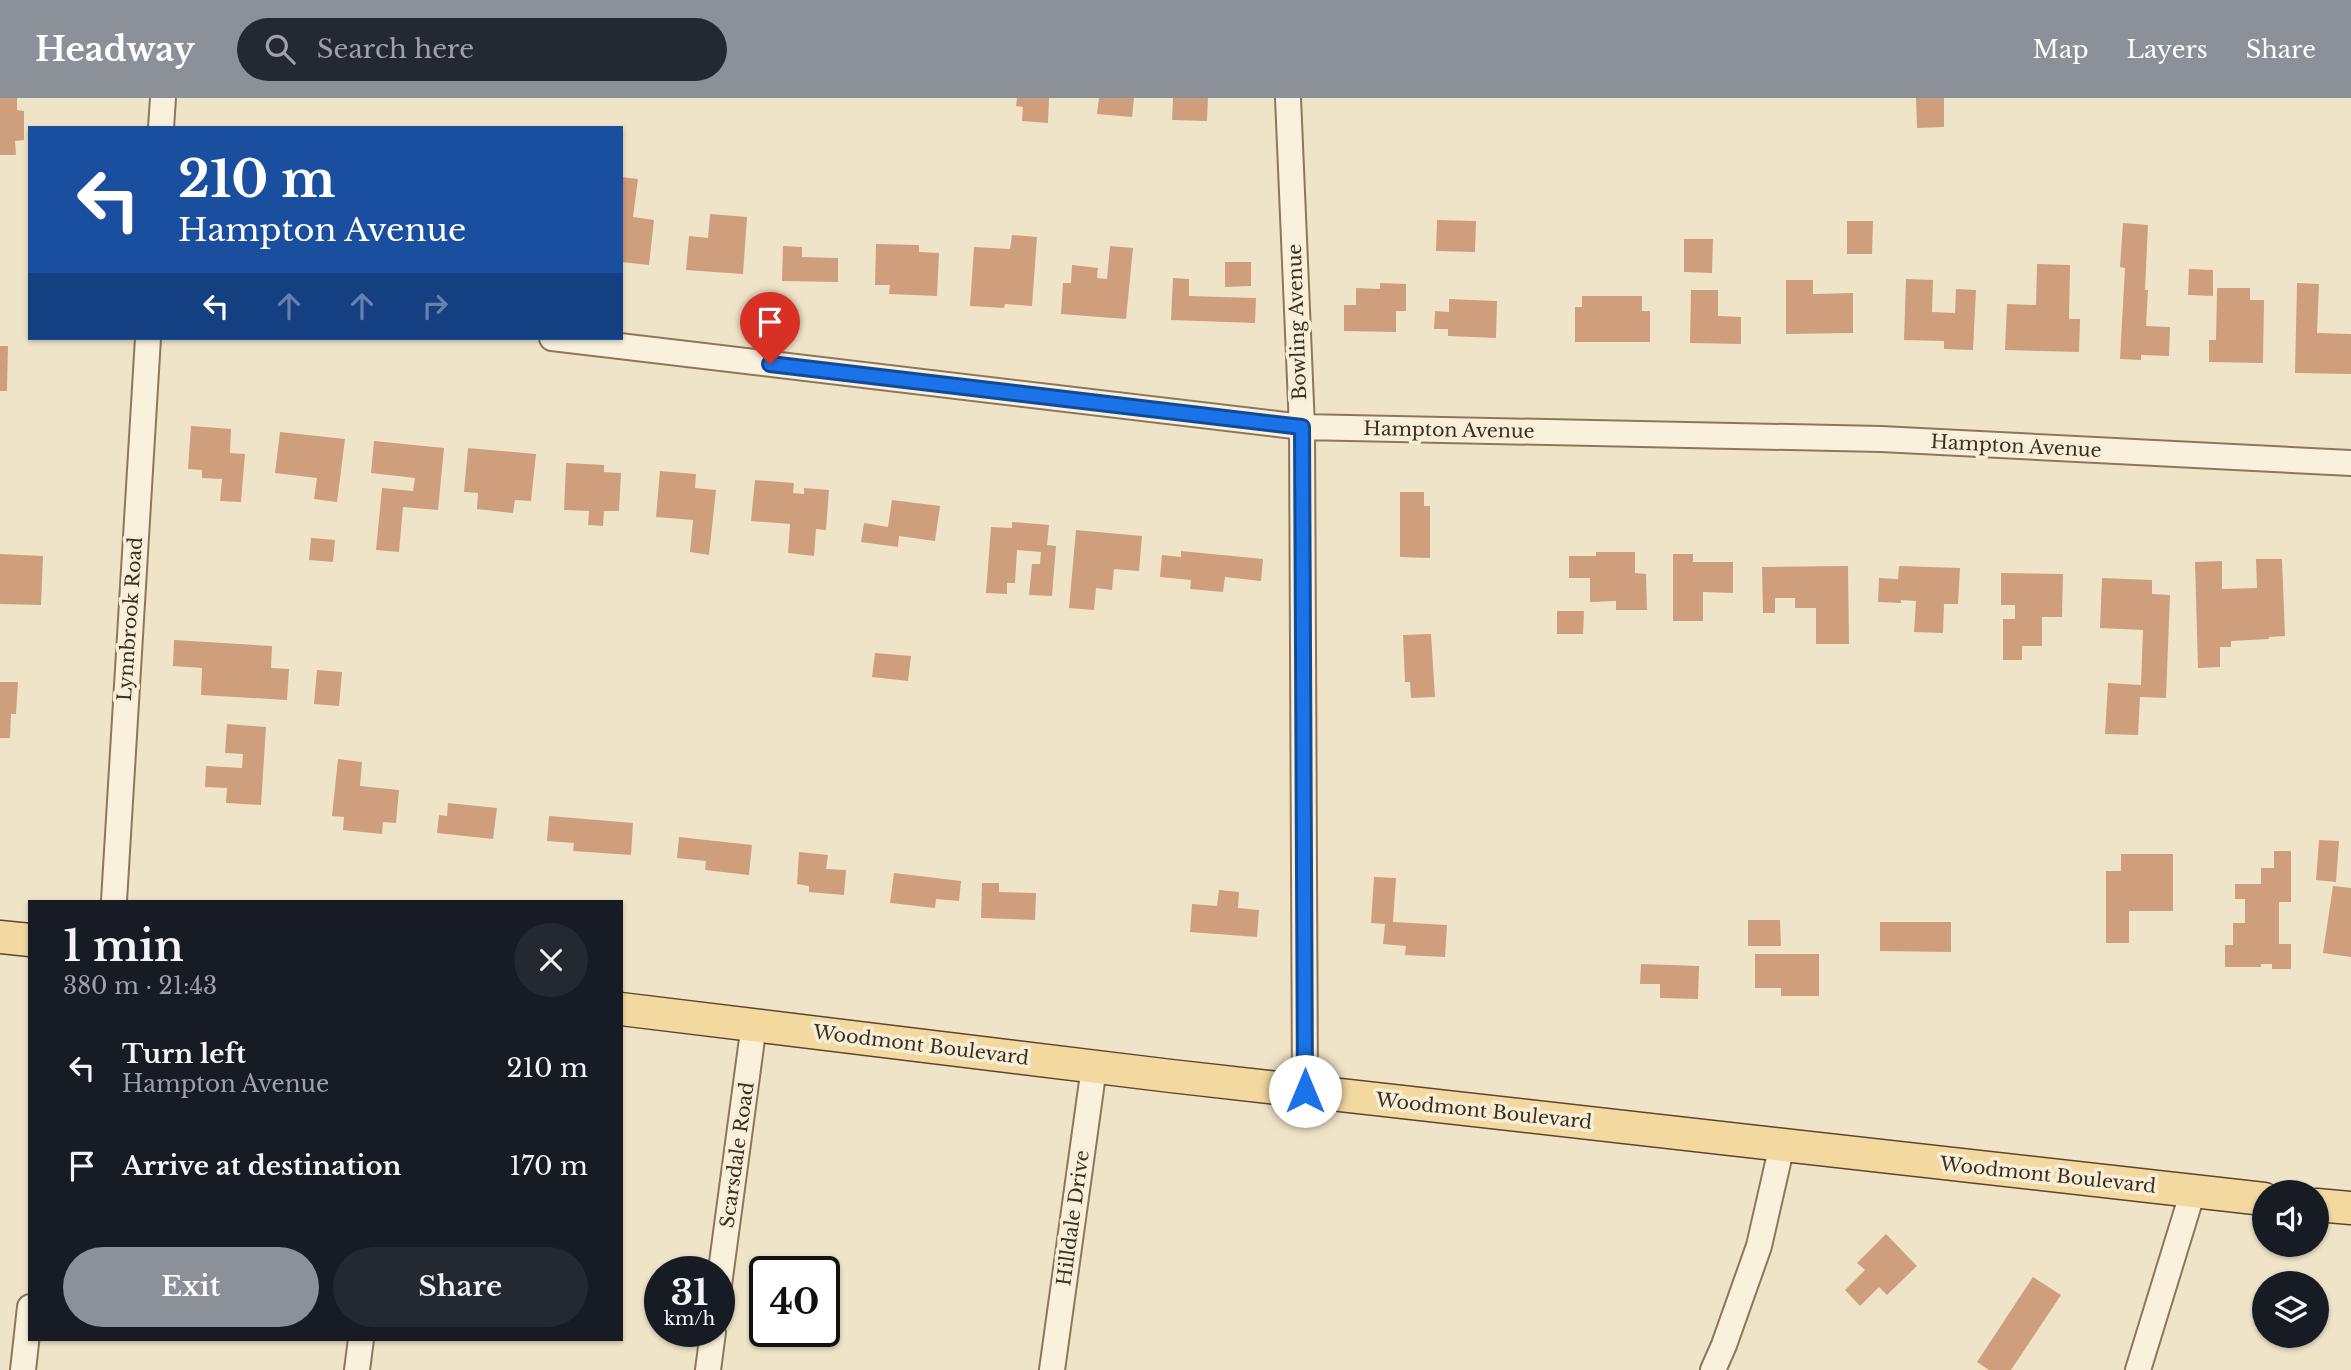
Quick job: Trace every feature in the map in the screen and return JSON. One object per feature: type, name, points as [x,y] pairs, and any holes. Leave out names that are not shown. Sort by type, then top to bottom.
[{"type":"main road","points":[[0,937],[28,940]]},
{"type":"main road","name":"Woodmont Boulevard","points":[[623,1009],[1094,1067],[2252,1198]]},
{"type":"main road","points":[[2329,1206],[2351,1208]]},
{"type":"street","points":[[162,126],[163,98]]},
{"type":"street","name":"Bowling Avenue","points":[[1288,98],[1302,427],[1305,1091]]},
{"type":"street","name":"Lynnbrook Road","points":[[114,900],[148,340]]},
{"type":"street","name":"Hampton Avenue","points":[[569,340],[1302,427],[1888,440],[2351,463]]},
{"type":"street","name":"Scarsdale Road","points":[[723,1256],[754,1024]]},
{"type":"street","name":"Hilldale Drive","points":[[1052,1370],[1094,1067]]},
{"type":"street","points":[[1713,1370],[1759,1246],[1782,1145]]},
{"type":"street","points":[[2138,1370],[2193,1191]]},
{"type":"street","points":[[23,1370],[28,1325]]},
{"type":"street","points":[[357,1370],[361,1341]]},
{"type":"street","points":[[708,1370],[711,1347]]},
{"type":"building","points":[[0,98],[17,98],[17,110],[24,111],[24,140],[15,141],[16,155],[0,155]]},
{"type":"building","points":[[1017,98],[1049,98],[1048,123],[1022,121],[1023,107],[1016,106]]},
{"type":"building","points":[[1099,98],[1134,98],[1132,117],[1097,114]]},
{"type":"building","points":[[1173,98],[1208,98],[1207,121],[1172,120]]},
{"type":"building","points":[[1916,98],[1944,98],[1944,127],[1917,128]]},
{"type":"building","points":[[623,177],[638,179],[633,217],[654,220],[649,265],[623,262]]},
{"type":"building","points":[[710,214],[747,217],[743,274],[686,270],[689,236],[708,238]]},
{"type":"building","points":[[1437,220],[1476,221],[1475,252],[1436,251]]},
{"type":"building","points":[[1847,221],[1873,221],[1872,254],[1847,254]]},
{"type":"building","points":[[2123,223],[2148,225],[2146,326],[2170,327],[2169,356],[2141,355],[2141,360],[2120,359],[2125,268],[2120,267]]},
{"type":"building","points":[[1012,235],[1037,237],[1032,306],[970,306],[974,247],[1010,249]]},
{"type":"building","points":[[1684,239],[1713,239],[1712,273],[1684,272]]},
{"type":"building","points":[[876,244],[919,245],[919,252],[939,253],[937,296],[889,294],[890,285],[875,285]]},
{"type":"building","points":[[783,246],[802,247],[802,257],[838,258],[838,282],[782,281]]},
{"type":"building","points":[[1110,246],[1133,248],[1126,319],[1061,314],[1063,283],[1071,283],[1072,265],[1098,268],[1097,278],[1107,279]]},
{"type":"building","points":[[1225,262],[1251,262],[1251,286],[1225,287]]},
{"type":"building","points":[[2037,264],[2070,265],[2069,319],[2080,319],[2079,352],[2005,350],[2007,304],[2036,305]]},
{"type":"building","points":[[2189,269],[2213,270],[2213,296],[2188,295]]},
{"type":"building","points":[[1173,278],[1189,279],[1189,296],[1256,298],[1255,323],[1171,320]]},
{"type":"building","points":[[1906,279],[1933,280],[1932,312],[1955,313],[1956,289],[1976,290],[1973,350],[1944,349],[1944,341],[1904,340]]},
{"type":"building","points":[[1786,280],[1813,280],[1813,294],[1853,293],[1853,333],[1786,334]]},
{"type":"building","points":[[1380,283],[1406,284],[1406,311],[1396,311],[1396,332],[1344,331],[1344,305],[1356,305],[1356,288],[1380,289]]},
{"type":"building","points":[[2297,283],[2319,284],[2317,333],[2351,334],[2351,374],[2295,373]]},
{"type":"building","points":[[2217,288],[2250,288],[2250,300],[2264,300],[2263,363],[2209,362],[2209,340],[2216,340]]},
{"type":"building","points":[[1691,290],[1718,290],[1718,316],[1741,317],[1741,344],[1690,343]]},
{"type":"building","points":[[1582,296],[1642,296],[1642,311],[1650,311],[1650,342],[1575,342],[1575,307],[1582,307]]},
{"type":"building","points":[[1449,299],[1497,301],[1496,338],[1448,336],[1448,329],[1434,329],[1435,311],[1449,312]]},
{"type":"building","points":[[0,346],[8,346],[7,391],[0,391]]},
{"type":"building","points":[[191,426],[231,429],[230,453],[245,454],[241,502],[220,501],[222,479],[202,478],[202,470],[188,469]]},
{"type":"building","points":[[280,432],[345,439],[337,502],[314,499],[317,478],[275,473]]},
{"type":"building","points":[[374,441],[444,448],[438,510],[403,507],[399,552],[376,550],[382,488],[413,491],[415,478],[371,473]]},
{"type":"building","points":[[468,448],[536,454],[531,501],[515,500],[513,513],[477,509],[478,493],[464,492]]},
{"type":"building","points":[[566,463],[604,465],[604,472],[621,473],[619,511],[604,511],[603,526],[588,525],[589,511],[564,510]]},
{"type":"building","points":[[660,471],[696,474],[695,488],[716,490],[709,555],[690,552],[693,520],[656,517]]},
{"type":"building","points":[[755,480],[794,483],[793,493],[804,494],[804,488],[829,490],[826,530],[816,529],[814,556],[788,553],[790,524],[751,521]]},
{"type":"building","points":[[1400,492],[1424,492],[1424,506],[1430,506],[1430,558],[1400,557]]},
{"type":"building","points":[[892,500],[940,506],[935,541],[899,536],[898,547],[861,542],[864,523],[888,527]]},
{"type":"building","points":[[1012,522],[1049,525],[1047,545],[1056,546],[1052,596],[1029,595],[1032,564],[1040,564],[1041,552],[1017,550],[1015,583],[1007,583],[1007,594],[986,593],[991,527],[1012,528]]},
{"type":"building","points":[[1076,530],[1142,536],[1139,571],[1114,569],[1112,590],[1096,588],[1094,610],[1069,608]]},
{"type":"building","points":[[311,538],[335,540],[333,562],[309,560]]},
{"type":"building","points":[[1181,551],[1263,559],[1261,581],[1225,577],[1223,592],[1190,589],[1191,580],[1160,577],[1162,555],[1181,557]]},
{"type":"building","points":[[1596,552],[1635,552],[1635,573],[1646,574],[1647,610],[1616,610],[1616,601],[1590,602],[1590,578],[1569,578],[1569,556],[1596,556]]},
{"type":"building","points":[[0,554],[43,556],[41,605],[0,604]]},
{"type":"building","points":[[1673,554],[1693,554],[1693,562],[1733,562],[1733,593],[1703,592],[1703,621],[1673,621]]},
{"type":"building","points":[[2256,559],[2282,559],[2285,636],[2231,641],[2231,647],[2220,647],[2220,667],[2198,668],[2195,562],[2222,561],[2222,589],[2257,588]]},
{"type":"building","points":[[1848,566],[1849,644],[1816,644],[1816,608],[1795,608],[1795,598],[1775,598],[1775,613],[1763,613],[1762,567]]},
{"type":"building","points":[[1899,566],[1960,568],[1958,604],[1944,604],[1943,633],[1914,632],[1916,601],[1878,602],[1879,578],[1898,579]]},
{"type":"building","points":[[2001,573],[2063,574],[2062,617],[2042,617],[2042,646],[2022,646],[2022,660],[2003,660],[2003,619],[2015,619],[2015,605],[2001,605]]},
{"type":"building","points":[[2102,578],[2152,580],[2152,594],[2170,595],[2166,698],[2140,697],[2138,735],[2105,734],[2108,683],[2141,685],[2143,630],[2100,628]]},
{"type":"building","points":[[1557,611],[1584,611],[1583,634],[1557,634]]},
{"type":"building","points":[[1431,634],[1435,697],[1411,698],[1410,682],[1405,682],[1403,635]]},
{"type":"building","points":[[174,640],[272,646],[271,668],[289,669],[287,700],[201,695],[202,668],[173,666]]},
{"type":"building","points":[[875,653],[911,656],[908,681],[872,677]]},
{"type":"building","points":[[317,670],[342,672],[339,706],[314,704]]},
{"type":"building","points":[[0,682],[18,682],[16,714],[11,714],[10,738],[0,738]]},
{"type":"building","points":[[227,724],[266,727],[261,805],[226,803],[227,788],[205,787],[206,766],[242,768],[243,754],[225,753]]},
{"type":"building","points":[[338,759],[362,762],[360,786],[399,790],[396,823],[383,822],[382,834],[343,830],[344,817],[332,816]]},
{"type":"building","points":[[448,803],[497,808],[493,839],[437,833],[439,815],[447,816]]},
{"type":"building","points":[[549,816],[633,823],[631,855],[573,851],[574,843],[547,841]]},
{"type":"building","points":[[679,837],[752,845],[749,875],[705,870],[706,861],[677,858]]},
{"type":"building","points":[[2319,840],[2339,841],[2336,882],[2316,880]]},
{"type":"building","points":[[2274,851],[2291,851],[2291,902],[2279,902],[2279,944],[2291,944],[2291,969],[2272,969],[2272,964],[2261,964],[2261,967],[2225,967],[2225,945],[2233,945],[2233,923],[2245,923],[2245,899],[2235,899],[2235,884],[2261,884],[2261,868],[2274,868]]},
{"type":"building","points":[[799,852],[828,855],[826,869],[846,870],[844,895],[809,892],[809,886],[797,884]]},
{"type":"building","points":[[2121,854],[2173,854],[2173,911],[2129,911],[2129,943],[2106,943],[2106,871],[2121,871]]},
{"type":"building","points":[[894,873],[961,881],[959,901],[936,899],[935,908],[890,903]]},
{"type":"building","points":[[1374,877],[1396,878],[1393,922],[1447,925],[1445,957],[1405,955],[1406,946],[1383,944],[1385,924],[1371,923]]},
{"type":"building","points":[[982,883],[999,883],[999,892],[1036,893],[1035,920],[981,918]]},
{"type":"building","points":[[2333,886],[2351,888],[2351,957],[2323,953]]},
{"type":"building","points":[[1219,890],[1239,892],[1238,908],[1259,910],[1257,937],[1190,932],[1192,904],[1217,906]]},
{"type":"building","points":[[1748,920],[1780,920],[1781,946],[1748,946]]},
{"type":"building","points":[[1880,922],[1951,922],[1951,952],[1880,951]]},
{"type":"building","points":[[1755,954],[1819,954],[1819,996],[1781,996],[1781,988],[1755,988]]},
{"type":"building","points":[[1641,964],[1699,966],[1698,999],[1660,998],[1660,984],[1640,984]]},
{"type":"building","points":[[1886,1234],[1917,1266],[1887,1295],[1879,1287],[1860,1306],[1845,1290],[1865,1270],[1857,1263]]},
{"type":"building","points":[[2033,1277],[2061,1295],[2011,1370],[1989,1370],[1977,1362]]},
{"type":"route","points":[[770,364],[1302,427],[1305,1091]]}]
